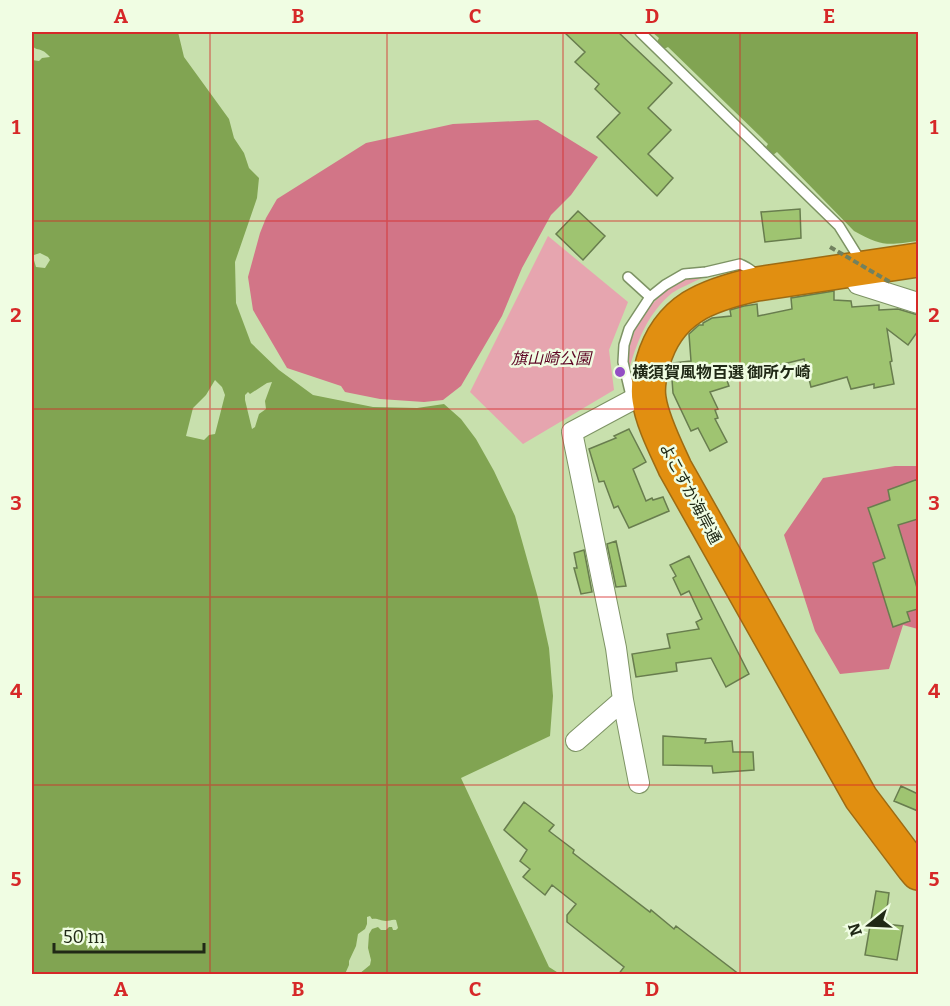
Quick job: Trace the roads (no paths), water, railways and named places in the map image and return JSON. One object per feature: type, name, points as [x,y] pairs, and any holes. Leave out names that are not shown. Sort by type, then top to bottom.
[{"type":"highway","name":"よこすか海岸通","points":[[918,260],[757,284],[709,297],[689,308],[677,319],[657,346],[640,399],[658,430],[675,468],[861,798],[918,873]]},
{"type":"street","points":[[859,267],[858,284],[918,303]]},
{"type":"street","points":[[639,783],[623,700],[616,648],[572,432],[640,399]]},
{"type":"street","points":[[576,741],[623,700]]},
{"type":"lane","points":[[640,32],[839,226],[861,259],[859,267]]},
{"type":"lane","points":[[640,399],[623,362],[624,345],[629,329],[650,297],[684,274],[706,272],[740,264],[750,269],[755,275],[757,284]]},
{"type":"lane","points":[[628,278],[650,297]]},
{"type":"place","name":"横須賀風物百選 御所ケ崎","points":[[620,372]]},
{"type":"park label","name":"旗山崎公園","points":[[551,358]]}]
